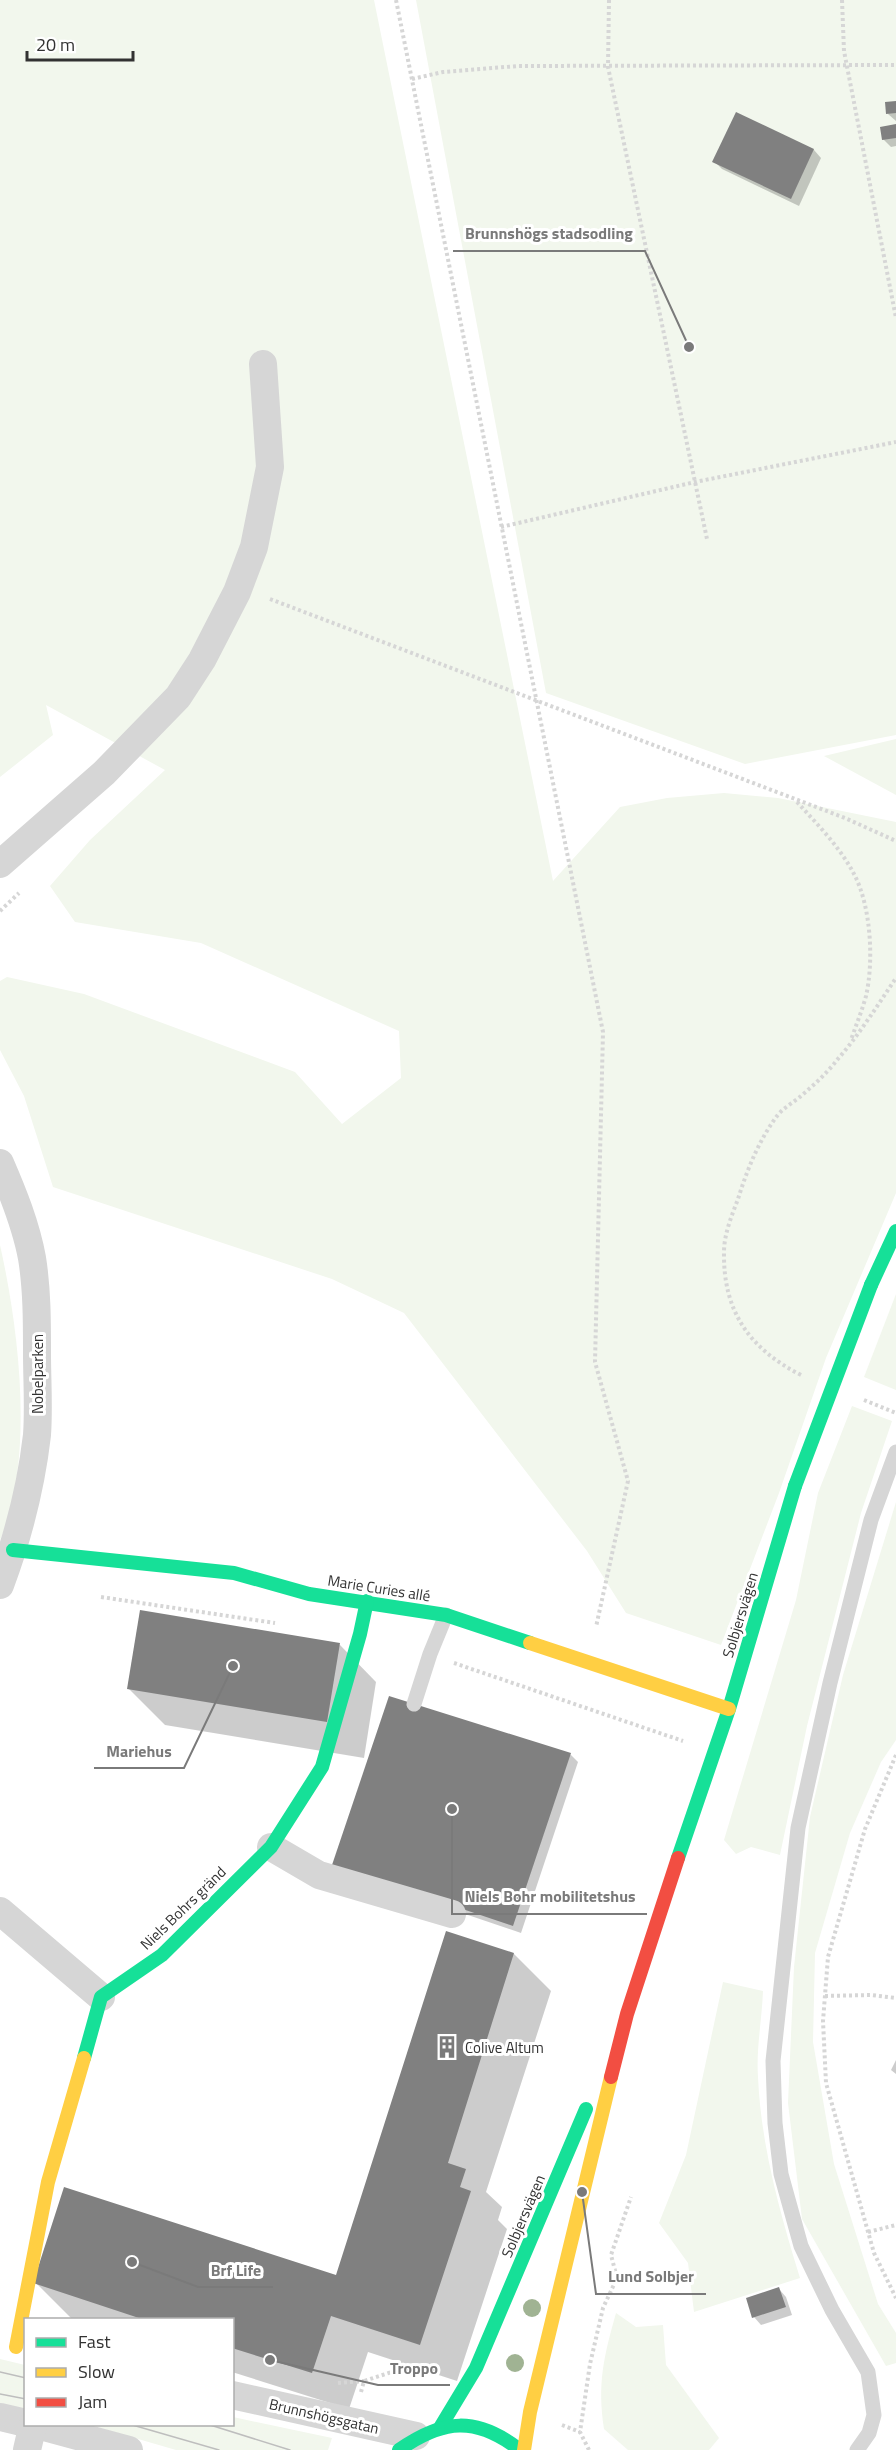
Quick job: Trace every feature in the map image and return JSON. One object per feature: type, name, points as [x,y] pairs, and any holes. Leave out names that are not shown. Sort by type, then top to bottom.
[{"type":"main road","name":"Solbjersvägen","points":[[419,2438],[472,2425],[491,2430],[522,2450],[582,2192],[627,2014],[646,1952],[729,1709],[795,1486],[870,1285],[896,1230]]},
{"type":"main road","name":"Marie Curies allé","points":[[13,1550],[234,1573],[309,1594],[367,1601],[446,1615],[729,1709]]},
{"type":"main road","name":"Niels Bohrs gränd","points":[[100,1997],[162,1955],[271,1846],[322,1767],[360,1634],[367,1601]]},
{"type":"main road","points":[[14,2346],[48,2182],[100,1997]]},
{"type":"main road","name":"Solbjersvägen","points":[[419,2438],[476,2368],[627,2014]]},
{"type":"street","points":[[0,864],[104,773],[178,697],[202,660],[237,592],[254,547],[270,467],[263,364]]},
{"type":"street","name":"Nobelparken","points":[[0,1163],[14,1196],[32,1256],[36,1306],[37,1433],[28,1492],[13,1550],[0,1585]]},
{"type":"street","points":[[271,1846],[319,1875],[452,1914]]},
{"type":"street","points":[[0,1911],[100,1997]]},
{"type":"street","name":"Brunnshögsgatan","points":[[234,2395],[419,2438]]},
{"type":"street","points":[[0,2417],[24,2423]]},
{"type":"street","points":[[27,2450],[33,2426]]},
{"type":"street","points":[[40,2426],[129,2450]]},
{"type":"lane","points":[[857,2450],[869,2433],[874,2415],[868,2372],[832,2310],[801,2246],[781,2174],[775,2123],[773,2061],[798,1828],[830,1683],[871,1520],[896,1452]]},
{"type":"lane","points":[[414,1704],[430,1654],[446,1615]]},
{"type":"path","points":[[396,0],[603,1032],[595,1362],[628,1481],[596,1627]]},
{"type":"path","points":[[609,0],[608,67],[707,539]]},
{"type":"path","points":[[842,0],[846,65],[896,318]]},
{"type":"path","points":[[412,79],[443,72],[518,66],[896,65]]},
{"type":"path","points":[[501,527],[695,482],[896,442]]},
{"type":"path","points":[[237,592],[268,598],[845,818],[896,841]]},
{"type":"path","points":[[797,801],[832,842],[854,875],[868,914],[869,954],[866,994],[850,1043]]},
{"type":"path","points":[[803,1377],[761,1351],[742,1326],[732,1304],[726,1276],[724,1251],[728,1228],[743,1182],[763,1138],[779,1114],[811,1088],[837,1061],[896,978]]},
{"type":"path","points":[[896,1755],[865,1829],[828,1957],[824,2021],[826,2082],[874,2253],[896,2298]]},
{"type":"path","points":[[825,1996],[871,1995],[896,1998]]},
{"type":"path","points":[[589,2450],[580,2432],[590,2364],[603,2308],[617,2278],[610,2255],[631,2197]]},
{"type":"path","points":[[868,2232],[896,2225]]},
{"type":"shaded area","points":[[0,0],[374,0],[553,881],[620,807],[667,798],[724,793],[778,798],[896,822],[896,1193],[826,1358],[779,1493],[721,1645],[626,1613],[587,1551],[404,1313],[332,1279],[53,1187],[24,1096],[0,1050],[0,981],[7,977],[84,994],[295,1072],[342,1124],[401,1078],[399,1031],[201,943],[75,922],[50,886],[90,840],[165,770],[46,705],[53,735],[0,777]]},
{"type":"shaded area","points":[[416,0],[896,0],[896,735],[745,764],[546,693]]},
{"type":"shaded area","points":[[896,739],[896,795],[824,756]]},
{"type":"shaded area","points":[[0,1245],[18,1354],[20,1433],[11,1508],[0,1540]]},
{"type":"shaded area","points":[[896,1294],[896,1390],[864,1377]]},
{"type":"shaded area","points":[[852,1406],[892,1421],[861,1513],[807,1726],[780,1855],[751,1847],[736,1854],[724,1840],[796,1600],[818,1493]]},
{"type":"shaded area","points":[[896,1502],[896,1740],[881,1762],[850,1833],[815,1953],[813,2042],[834,2164],[878,2304],[896,2333],[896,2363],[886,2366],[802,2219],[788,2103],[794,1967],[810,1817],[843,1675]]},
{"type":"shaded area","points":[[723,1982],[763,1991],[758,2066],[763,2128],[779,2204],[800,2278],[694,2312],[688,2263],[659,2223],[686,2155]]},
{"type":"shaded area","points":[[616,2313],[636,2327],[663,2325],[666,2365],[719,2438],[709,2450],[628,2450],[604,2429],[601,2398],[603,2370]]},
{"type":"shaded area","points":[[0,2359],[24,2365],[24,2410],[0,2405]]},
{"type":"shaded area","points":[[234,2417],[332,2438],[328,2450],[176,2450],[93,2426],[234,2426]]},
{"type":"building","points":[[896,101],[896,113],[886,114],[885,102]]},
{"type":"building","points":[[736,112],[814,149],[791,199],[712,162]]},
{"type":"building","points":[[896,124],[896,138],[882,140],[880,127]]},
{"type":"building","points":[[140,1610],[340,1643],[327,1722],[127,1689]]},
{"type":"building","points":[[389,1696],[571,1753],[513,1926],[332,1865]]},
{"type":"building","points":[[446,1931],[514,1953],[448,2163],[466,2169],[460,2187],[471,2191],[420,2345],[331,2316],[312,2373],[234,2349],[234,2318],[139,2318],[33,2283],[64,2187],[336,2275]]},
{"type":"building","points":[[779,2287],[786,2307],[752,2318],[746,2298]]},
{"type":"tram line","points":[[0,2372],[24,2378]]},
{"type":"tram line","points":[[0,2394],[24,2399]]},
{"type":"tram line","points":[[136,2426],[219,2450]]},
{"type":"tram line","points":[[213,2426],[290,2450]]},
{"type":"traffic: fast","points":[[871,1285],[896,1231]]},
{"type":"traffic: fast","points":[[795,1486],[871,1285]]},
{"type":"traffic: fast","points":[[678,1858],[729,1709],[795,1486]]},
{"type":"traffic: fast","points":[[13,1550],[234,1573],[309,1594],[446,1615],[530,1643]]},
{"type":"traffic: fast","points":[[84,2058],[101,1997],[162,1955],[271,1847],[322,1767],[360,1634],[367,1601]]},
{"type":"traffic: fast","points":[[441,2426],[476,2368],[586,2109]]},
{"type":"traffic: fast","points":[[399,2450],[430,2432],[445,2427],[460,2426],[489,2431],[520,2450]]},
{"type":"traffic: slow","points":[[530,1643],[729,1709]]},
{"type":"traffic: slow","points":[[16,2347],[48,2182],[84,2058]]},
{"type":"traffic: slow","points":[[524,2450],[530,2412],[611,2077]]},
{"type":"traffic: jam","points":[[611,2077],[627,2014],[678,1858]]},
{"type":"place","name":"Brunnshögs stadsodling","points":[[689,347]]},
{"type":"place","name":"Mariehus","points":[[233,1666]]},
{"type":"place","name":"Niels Bohr mobilitetshus","points":[[452,1809]]},
{"type":"place","name":"Colive Altum","points":[[447,2047]]},
{"type":"place","name":"Lund Solbjer","points":[[582,2192]]},
{"type":"place","name":"Brf Life","points":[[132,2262]]},
{"type":"place","name":"Troppo","points":[[270,2360]]}]
